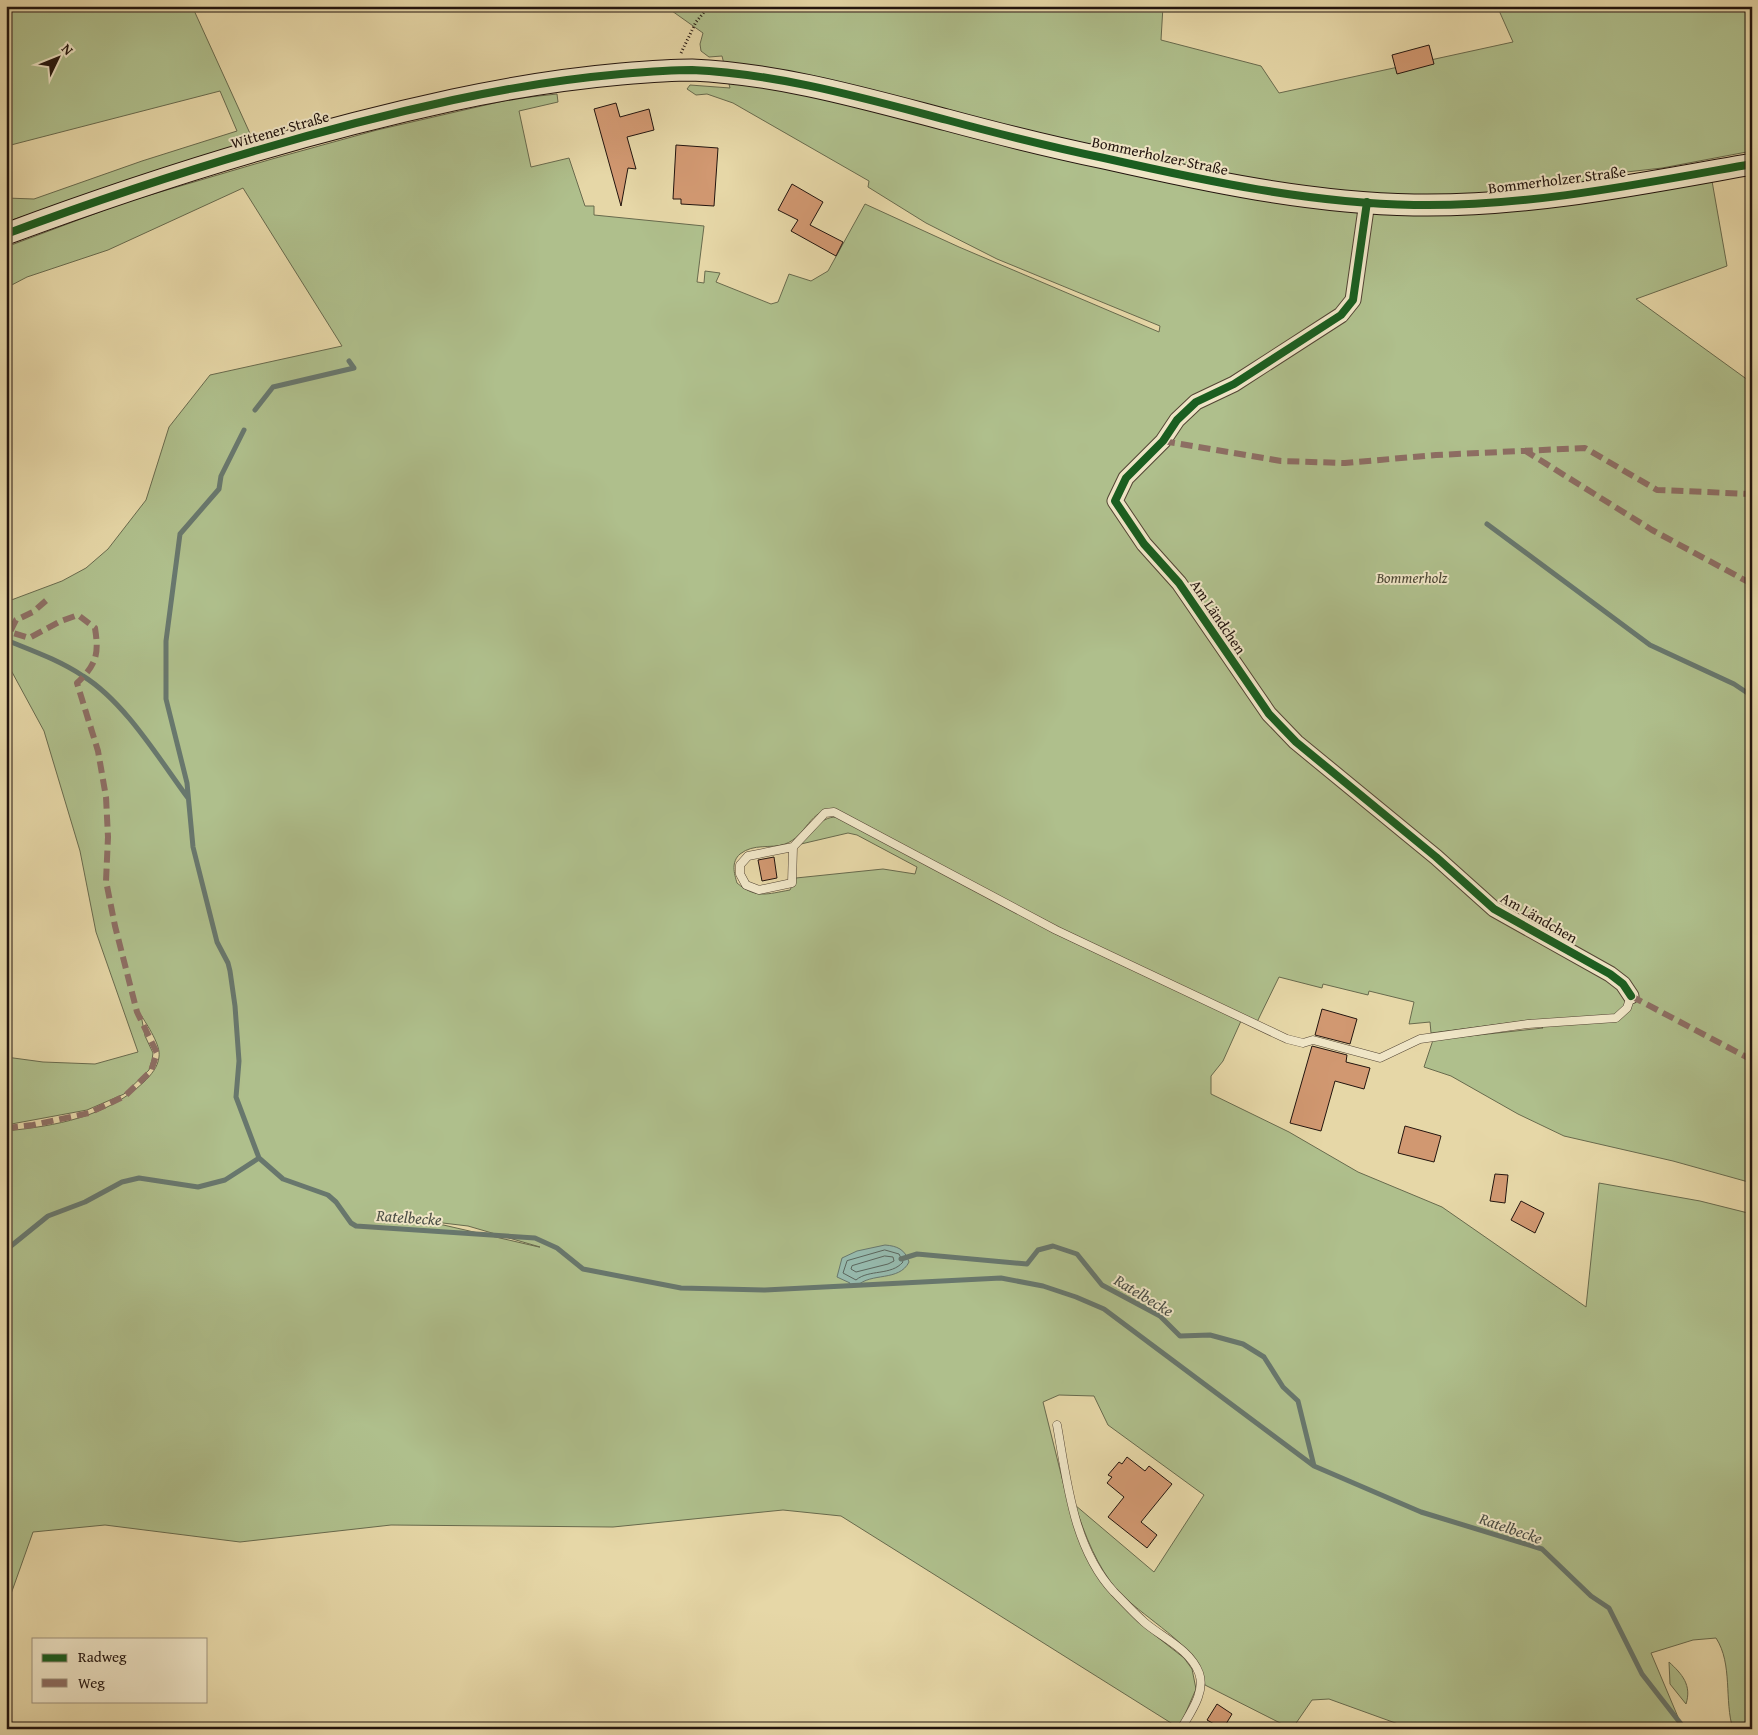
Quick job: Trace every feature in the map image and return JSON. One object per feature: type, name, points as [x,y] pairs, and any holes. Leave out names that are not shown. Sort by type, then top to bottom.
[{"type":"main road","name":"Bommerholzer Straße","points":[[568,79],[675,70],[737,74],[806,85],[868,98],[1044,145],[1177,174],[1243,187],[1367,202],[1410,205],[1506,202],[1566,195],[1752,164]]},
{"type":"main road","name":"Wittener Straße","points":[[6,234],[176,176],[331,130],[477,95],[568,79]]},
{"type":"street","name":"Am Ländchen","points":[[1367,202],[1353,300],[1340,315],[1268,363],[1234,384],[1196,402],[1177,420],[1163,440],[1126,478],[1115,501],[1144,544],[1179,583],[1269,714],[1296,742],[1436,857],[1494,909],[1610,974],[1623,984],[1631,996]]},
{"type":"lane","name":"Am Ländchen","points":[[792,847],[825,813],[834,812],[1056,930],[1287,1039],[1303,1043],[1313,1040],[1380,1058],[1420,1039],[1528,1024],[1616,1018],[1627,1008],[1631,996]]},
{"type":"lane","points":[[792,847],[792,883],[759,890],[746,885],[740,874],[740,864],[748,856],[792,847]]},
{"type":"lane","points":[[1056,1425],[1071,1503],[1083,1539],[1098,1570],[1112,1590],[1144,1622],[1187,1656],[1199,1674],[1201,1685],[1198,1699],[1181,1729]]},
{"type":"path","points":[[675,70],[686,41],[696,22],[709,6]]},
{"type":"green space","points":[[6,6],[192,6],[253,140],[6,222],[6,198],[34,199],[142,161],[237,131],[220,91],[7,146]]},
{"type":"green space","name":"Bommerholz","points":[[678,6],[1163,6],[1161,40],[1261,66],[1279,93],[1513,42],[1497,6],[1752,6],[1752,151],[1662,168],[1591,176],[1590,195],[1712,181],[1727,266],[1636,299],[1752,383],[1752,1183],[1673,1161],[1564,1136],[1518,1114],[1451,1076],[1424,1067],[1433,1040],[1543,1028],[1531,1020],[1431,1033],[1430,1022],[1409,1024],[1414,1002],[1369,991],[1368,995],[1323,984],[1322,988],[1279,977],[1257,1022],[1056,926],[835,809],[820,813],[798,835],[785,844],[756,847],[745,851],[737,857],[734,868],[737,883],[750,891],[762,894],[790,890],[796,878],[883,869],[915,874],[917,867],[857,835],[848,833],[801,844],[820,823],[836,817],[1056,934],[1241,1021],[1223,1061],[1211,1076],[1211,1094],[1289,1132],[1358,1172],[1442,1207],[1586,1307],[1599,1183],[1700,1201],[1752,1214],[1752,1729],[1733,1729],[1730,1718],[1725,1659],[1716,1638],[1693,1640],[1651,1653],[1683,1729],[1412,1729],[1329,1699],[1312,1700],[1292,1729],[1205,1685],[1201,1669],[1193,1656],[1118,1591],[1111,1582],[1092,1550],[1075,1505],[1154,1572],[1204,1495],[1108,1425],[1094,1396],[1059,1395],[1043,1402],[1068,1502],[1095,1570],[1142,1625],[1184,1658],[1192,1669],[1196,1689],[1179,1728],[841,1516],[783,1510],[613,1527],[391,1525],[240,1542],[105,1525],[33,1532],[6,1608],[6,1131],[61,1123],[97,1112],[114,1104],[149,1077],[157,1064],[159,1052],[153,1035],[141,1015],[145,1036],[153,1053],[152,1060],[149,1070],[124,1094],[87,1110],[6,1125],[6,1057],[43,1062],[95,1064],[138,1052],[96,932],[80,851],[44,731],[6,661],[6,602],[62,581],[86,568],[108,549],[146,500],[169,427],[210,375],[342,346],[243,188],[108,250],[27,277],[6,288],[6,247],[126,202],[272,159],[377,130],[512,99],[557,94],[558,102],[519,111],[531,167],[569,158],[585,206],[594,206],[594,215],[704,226],[697,282],[704,283],[705,271],[720,273],[716,282],[771,304],[778,302],[789,274],[811,281],[828,271],[865,204],[959,247],[1159,332],[1160,326],[997,259],[926,223],[868,187],[869,181],[733,103],[707,94],[696,95],[687,89],[690,85],[730,88],[722,56],[709,57],[701,51],[700,44],[703,33],[672,11]],"holes":[[[426,1221],[468,1226],[540,1247]]]},
{"type":"green space","points":[[1669,1662],[1685,1680],[1688,1691],[1686,1704],[1670,1684]]},
{"type":"water","points":[[885,1245],[897,1247],[905,1254],[909,1262],[899,1272],[870,1279],[857,1286],[848,1287],[850,1283],[837,1277],[842,1258],[857,1251]]},
{"type":"building","points":[[1429,45],[1434,64],[1397,74],[1392,55]]},
{"type":"building","points":[[616,103],[620,117],[649,109],[654,130],[627,137],[636,169],[628,168],[621,206],[594,109]]},
{"type":"building","points":[[676,145],[718,148],[714,206],[681,204],[681,199],[673,199]]},
{"type":"building","points":[[792,184],[823,202],[810,225],[843,242],[836,256],[791,231],[798,220],[778,210]]},
{"type":"building","points":[[774,857],[777,878],[762,881],[758,860]]},
{"type":"building","points":[[1322,1009],[1357,1019],[1350,1044],[1315,1035]]},
{"type":"building","points":[[1312,1046],[1347,1055],[1346,1062],[1370,1068],[1364,1089],[1335,1081],[1321,1131],[1290,1123]]},
{"type":"building","points":[[1405,1126],[1441,1136],[1434,1162],[1398,1153]]},
{"type":"building","points":[[1495,1174],[1508,1175],[1505,1203],[1490,1201]]},
{"type":"building","points":[[1521,1201],[1544,1213],[1535,1233],[1511,1220]]},
{"type":"building","points":[[1127,1457],[1145,1471],[1149,1466],[1172,1484],[1141,1522],[1157,1535],[1147,1548],[1108,1517],[1124,1497],[1107,1483],[1112,1477],[1108,1475],[1119,1462],[1122,1464]]},
{"type":"building","points":[[1217,1704],[1232,1714],[1223,1729],[1207,1720]]},
{"type":"waterway","points":[[255,410],[273,387],[354,368],[349,361]]},
{"type":"waterway","points":[[244,430],[221,476],[219,489],[180,534],[166,641],[166,699],[187,783],[193,847],[217,942],[230,971],[239,1061],[236,1097],[259,1158]]},
{"type":"waterway","points":[[1487,524],[1650,645],[1734,684],[1752,696]]},
{"type":"waterway","points":[[6,640],[65,665],[98,687],[140,732],[188,798]]},
{"type":"waterway","name":"Ratelbecke","points":[[6,1250],[48,1216],[85,1202],[122,1182],[139,1178],[198,1187],[225,1180],[259,1158],[283,1179],[328,1195],[336,1202],[351,1223],[356,1226],[535,1238],[557,1248],[583,1269],[681,1288],[765,1290],[1001,1278],[1043,1286],[1104,1309],[1314,1466],[1421,1512],[1542,1549],[1591,1596],[1609,1608],[1642,1674],[1681,1724],[1680,1729]]},
{"type":"waterway","name":"Ratelbecke","points":[[901,1259],[917,1254],[1027,1264],[1038,1250],[1053,1246],[1077,1254],[1102,1285],[1160,1316],[1180,1336],[1210,1335],[1243,1344],[1264,1357],[1283,1387],[1298,1401],[1314,1466]]},
{"type":"marked path","points":[[1163,441],[1281,461],[1345,463],[1436,455],[1585,448],[1657,490],[1752,494]]},
{"type":"marked path","points":[[1524,450],[1652,530],[1752,584]]},
{"type":"marked path","points":[[6,1128],[33,1125],[89,1113],[125,1096],[151,1071],[157,1053],[137,1012],[115,926],[106,881],[108,837],[106,797],[98,751],[77,683],[89,670],[95,658],[97,645],[95,628],[78,615],[61,621],[29,638],[10,632],[16,620],[33,612],[49,598]]},
{"type":"marked path","points":[[1631,996],[1752,1060]]},
{"type":"cycle path","points":[[6,234],[116,195],[227,159],[396,113],[537,84],[600,76],[675,70],[725,72],[821,88],[1025,140],[1142,167],[1258,189],[1336,200],[1414,205],[1499,202],[1583,193],[1752,164]]},
{"type":"cycle path","points":[[1367,202],[1353,300],[1341,315],[1234,384],[1196,402],[1177,420],[1163,441],[1126,478],[1115,501],[1144,544],[1179,583],[1269,714],[1296,742],[1436,857],[1494,909],[1610,974],[1623,984],[1631,996]]}]
